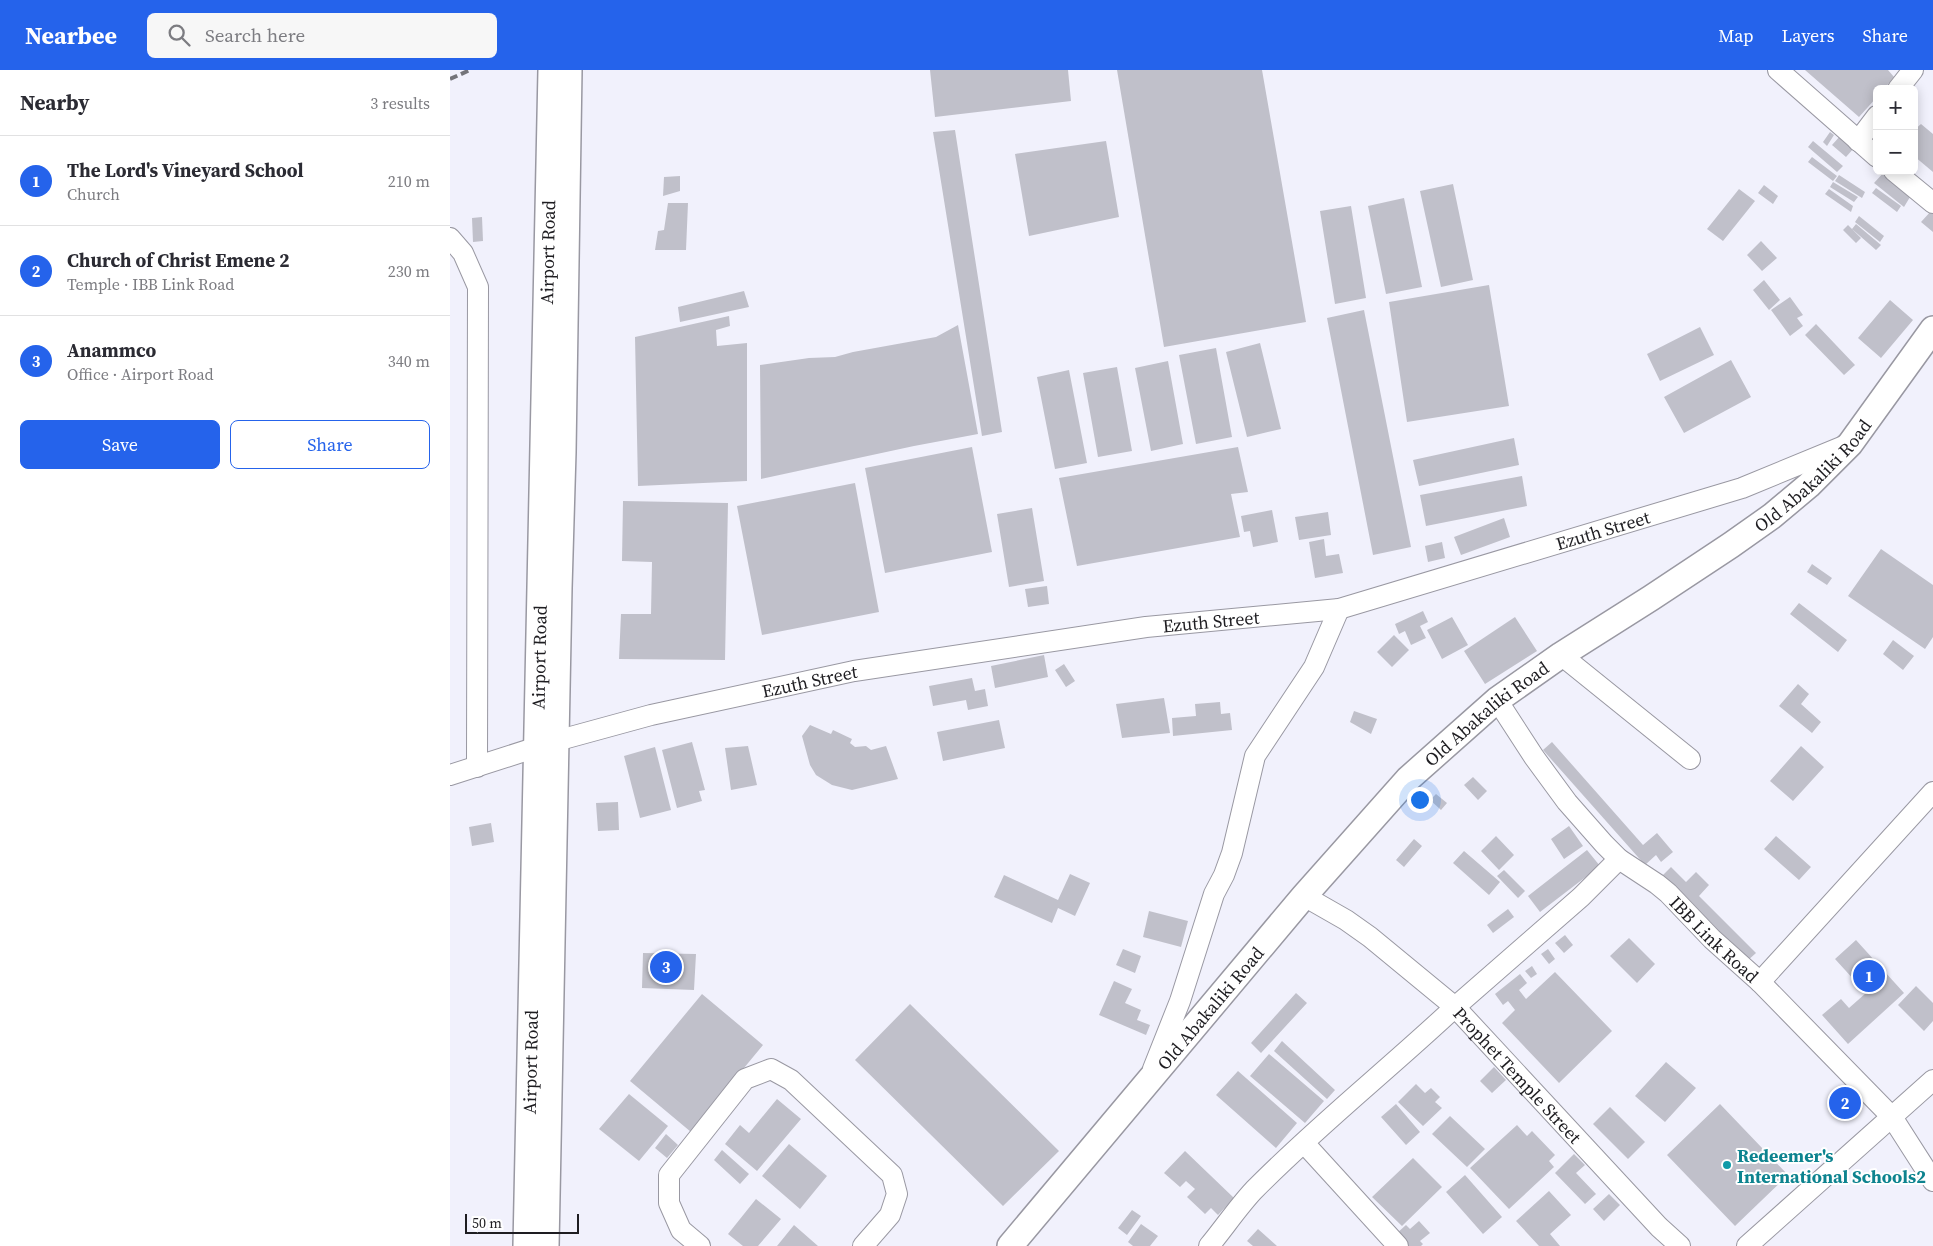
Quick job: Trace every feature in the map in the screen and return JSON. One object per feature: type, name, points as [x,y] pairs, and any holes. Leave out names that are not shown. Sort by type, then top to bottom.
[{"type":"main road","name":"Airport Road","points":[[546,1246],[547,744],[560,75]]},
{"type":"main road","name":"Old Abakaliki Road","points":[[1010,1246],[1304,896],[1408,779],[1497,700],[1560,655],[1651,598],[1772,516],[1809,485],[1850,444],[1933,329]]},
{"type":"main road","name":"Airport Road","points":[[526,1246],[547,744]]},
{"type":"street","points":[[1778,70],[1873,154]]},
{"type":"street","points":[[1901,85],[1913,70]]},
{"type":"street","points":[[1858,141],[1873,121]]},
{"type":"street","points":[[1899,175],[1933,203]]},
{"type":"street","points":[[450,238],[463,253],[478,287],[477,767]]},
{"type":"street","name":"Ezuth Street","points":[[450,775],[651,714],[854,671],[1146,627],[1339,609],[1742,488],[1850,444]]},
{"type":"street","points":[[1150,1079],[1180,1001],[1214,894],[1224,875],[1232,853],[1255,756],[1314,667],[1339,609]]},
{"type":"street","points":[[1560,655],[1690,759]]},
{"type":"street","name":"IBB Link Road","points":[[1497,700],[1534,758],[1567,802],[1619,859],[1657,884],[1712,939],[1760,982],[1892,1117],[1933,1181]]},
{"type":"street","points":[[1760,982],[1933,792]]},
{"type":"street","points":[[1304,896],[1346,920],[1370,937],[1454,1007],[1582,897],[1619,859]]},
{"type":"street","name":"Prophet Temple Street","points":[[1209,1246],[1253,1191],[1304,1143],[1408,1052],[1454,1007],[1525,1080],[1659,1226],[1680,1246]]},
{"type":"street","points":[[700,1246],[681,1230],[669,1203],[669,1175],[745,1078],[771,1069],[791,1080],[892,1175],[897,1194],[890,1215],[863,1246]]},
{"type":"street","points":[[1747,1246],[1933,1080]]},
{"type":"street","points":[[1304,1143],[1398,1246]]},
{"type":"building","points":[[930,70],[1068,70],[1071,101],[935,117]]},
{"type":"building","points":[[1117,70],[1262,70],[1306,322],[1164,347]]},
{"type":"building","points":[[1805,70],[1888,70],[1894,77],[1887,85],[1873,85],[1873,101],[1859,117]]},
{"type":"building","points":[[1921,124],[1933,134],[1933,172],[1918,159],[1918,127]]},
{"type":"building","points":[[955,130],[1002,432],[982,436],[933,132]]},
{"type":"building","points":[[1830,132],[1834,135],[1827,146],[1823,142]]},
{"type":"building","points":[[1841,135],[1854,148],[1846,157],[1832,145]]},
{"type":"building","points":[[1106,141],[1119,217],[1029,236],[1015,154]]},
{"type":"building","points":[[1813,141],[1843,166],[1837,172],[1808,147]]},
{"type":"building","points":[[1812,157],[1837,176],[1833,181],[1808,162]]},
{"type":"building","points":[[1839,175],[1865,192],[1862,198],[1835,181]]},
{"type":"building","points":[[1881,175],[1890,175],[1913,192],[1904,207],[1874,183]]},
{"type":"building","points":[[680,176],[680,191],[663,196],[664,177]]},
{"type":"building","points":[[1833,182],[1858,197],[1854,202],[1830,187]]},
{"type":"building","points":[[1453,184],[1473,280],[1441,287],[1420,191]]},
{"type":"building","points":[[1764,185],[1778,196],[1773,204],[1758,193]]},
{"type":"building","points":[[1876,188],[1901,206],[1897,212],[1872,193]]},
{"type":"building","points":[[1739,189],[1755,201],[1723,241],[1707,229]]},
{"type":"building","points":[[1829,189],[1853,206],[1851,212],[1825,194]]},
{"type":"building","points":[[1404,198],[1422,287],[1386,294],[1368,206]]},
{"type":"building","points":[[668,203],[688,203],[686,250],[655,250],[658,231],[664,230]]},
{"type":"building","points":[[1351,206],[1366,298],[1335,304],[1320,211]]},
{"type":"building","points":[[1933,211],[1933,232],[1921,222]]},
{"type":"building","points":[[1859,216],[1884,236],[1880,242],[1855,222]]},
{"type":"building","points":[[482,217],[483,241],[473,242],[472,218]]},
{"type":"building","points":[[1856,224],[1881,245],[1876,250],[1852,229]]},
{"type":"building","points":[[1848,225],[1861,238],[1856,243],[1843,230]]},
{"type":"building","points":[[1761,241],[1777,258],[1762,271],[1747,255]]},
{"type":"building","points":[[1764,280],[1780,300],[1769,310],[1753,290]]},
{"type":"building","points":[[1489,285],[1509,406],[1407,422],[1389,302]]},
{"type":"building","points":[[744,291],[749,307],[680,322],[678,307]]},
{"type":"building","points":[[1790,297],[1803,315],[1797,318],[1803,326],[1790,336],[1771,310]]},
{"type":"building","points":[[1890,300],[1913,320],[1881,358],[1858,338]]},
{"type":"building","points":[[1364,310],[1411,547],[1373,555],[1327,318]]},
{"type":"building","points":[[729,316],[730,326],[716,330],[717,346],[747,343],[747,481],[638,486],[635,337]]},
{"type":"building","points":[[1816,324],[1855,365],[1844,375],[1805,335]]},
{"type":"building","points":[[958,325],[978,434],[761,479],[760,365],[809,358],[835,357],[936,337]]},
{"type":"building","points":[[1700,327],[1714,355],[1660,381],[1647,354]]},
{"type":"building","points":[[1260,343],[1281,429],[1247,437],[1226,352]]},
{"type":"building","points":[[1216,348],[1232,437],[1196,444],[1179,355]]},
{"type":"building","points":[[1731,360],[1751,397],[1684,433],[1664,397]]},
{"type":"building","points":[[1168,361],[1183,444],[1151,451],[1135,368]]},
{"type":"building","points":[[1117,367],[1132,451],[1098,457],[1083,373]]},
{"type":"building","points":[[1069,370],[1087,463],[1055,469],[1037,377]]},
{"type":"building","points":[[1514,438],[1519,465],[1419,486],[1413,460]]},
{"type":"building","points":[[972,447],[992,552],[885,573],[865,468]]},
{"type":"building","points":[[1238,447],[1248,492],[1231,494],[1240,537],[1077,566],[1059,478]]},
{"type":"building","points":[[1522,476],[1527,506],[1426,526],[1420,495]]},
{"type":"building","points":[[855,483],[879,612],[762,635],[737,506]]},
{"type":"building","points":[[623,501],[728,503],[725,660],[619,659],[621,614],[651,614],[652,562],[622,561]]},
{"type":"building","points":[[1032,508],[1044,581],[1009,587],[997,514]]},
{"type":"building","points":[[1272,510],[1278,542],[1253,547],[1250,531],[1244,532],[1241,516]]},
{"type":"building","points":[[1328,512],[1331,535],[1299,540],[1295,517]]},
{"type":"building","points":[[1504,518],[1510,537],[1461,555],[1454,537]]},
{"type":"building","points":[[1324,539],[1326,556],[1339,554],[1343,573],[1315,578],[1309,542]]},
{"type":"building","points":[[1442,542],[1445,558],[1428,562],[1425,546]]},
{"type":"building","points":[[1881,549],[1933,585],[1933,637],[1925,649],[1848,596]]},
{"type":"building","points":[[1812,564],[1832,578],[1827,585],[1807,572]]},
{"type":"building","points":[[1047,586],[1049,604],[1028,607],[1025,589]]},
{"type":"building","points":[[1799,603],[1847,640],[1838,652],[1790,614]]},
{"type":"building","points":[[1423,611],[1428,622],[1420,626],[1426,638],[1411,645],[1405,631],[1399,634],[1395,624]]},
{"type":"building","points":[[1452,617],[1468,645],[1442,659],[1427,630]]},
{"type":"building","points":[[1515,617],[1537,651],[1485,684],[1464,651]]},
{"type":"building","points":[[1394,635],[1409,650],[1392,667],[1377,652]]},
{"type":"building","points":[[1893,640],[1914,656],[1903,670],[1883,654]]},
{"type":"building","points":[[1044,655],[1048,677],[995,688],[991,666]]},
{"type":"building","points":[[1064,664],[1075,681],[1066,687],[1055,670]]},
{"type":"building","points":[[972,678],[975,691],[985,689],[988,706],[968,710],[966,700],[933,706],[929,686]]},
{"type":"building","points":[[1798,684],[1809,694],[1801,704],[1821,722],[1812,733],[1779,706]]},
{"type":"building","points":[[1164,698],[1170,733],[1122,738],[1116,704]]},
{"type":"building","points":[[1220,702],[1221,714],[1230,713],[1232,730],[1173,736],[1172,718],[1196,716],[1195,704]]},
{"type":"building","points":[[1354,711],[1377,719],[1371,734],[1350,722]]},
{"type":"building","points":[[999,720],[1005,748],[943,761],[937,732]]},
{"type":"building","points":[[810,725],[831,734],[833,730],[852,739],[850,743],[855,747],[866,746],[871,750],[886,746],[898,779],[852,790],[832,785],[816,775],[810,765],[802,736]]},
{"type":"building","points":[[692,742],[705,790],[699,791],[702,801],[677,808],[662,750]]},
{"type":"building","points":[[1552,742],[1643,845],[1657,833],[1673,852],[1661,862],[1656,855],[1645,865],[1543,750]]},
{"type":"building","points":[[748,746],[757,785],[731,790],[725,748]]},
{"type":"building","points":[[1801,746],[1824,767],[1793,801],[1770,781]]},
{"type":"building","points":[[655,747],[671,810],[640,818],[624,756]]},
{"type":"building","points":[[1473,777],[1487,791],[1478,800],[1464,785]]},
{"type":"building","points":[[1436,794],[1447,803],[1441,810],[1430,800]]},
{"type":"building","points":[[618,802],[619,830],[598,831],[596,803]]},
{"type":"building","points":[[491,823],[494,842],[472,846],[469,827]]},
{"type":"building","points":[[1569,826],[1583,846],[1564,859],[1551,839]]},
{"type":"building","points":[[1496,836],[1514,855],[1499,870],[1481,851]]},
{"type":"building","points":[[1776,836],[1811,867],[1799,880],[1764,849]]},
{"type":"building","points":[[1414,839],[1422,846],[1404,867],[1396,860]]},
{"type":"building","points":[[1587,850],[1600,866],[1540,912],[1528,896]]},
{"type":"building","points":[[1464,851],[1500,882],[1489,895],[1453,863]]},
{"type":"building","points":[[1671,867],[1686,882],[1696,872],[1709,885],[1699,896],[1756,953],[1746,962],[1661,877]]},
{"type":"building","points":[[1504,870],[1525,891],[1518,898],[1497,876]]},
{"type":"building","points":[[1070,874],[1090,883],[1075,916],[1058,908],[1052,923],[994,897],[1004,875],[1058,900]]},
{"type":"building","points":[[1508,909],[1514,917],[1493,933],[1487,925]]},
{"type":"building","points":[[1149,911],[1188,921],[1181,947],[1143,937]]},
{"type":"building","points":[[1565,935],[1573,945],[1564,953],[1555,943]]},
{"type":"building","points":[[1629,938],[1655,964],[1637,983],[1610,956]]},
{"type":"building","points":[[1856,940],[1904,993],[1848,1044],[1822,1015],[1841,999],[1849,1008],[1866,993],[1835,959]]},
{"type":"building","points":[[1123,949],[1141,956],[1135,973],[1116,965]]},
{"type":"building","points":[[1548,949],[1555,959],[1549,964],[1541,954]]},
{"type":"building","points":[[643,953],[696,954],[694,990],[642,988]]},
{"type":"building","points":[[1532,966],[1537,974],[1531,978],[1525,971]]},
{"type":"building","points":[[1555,972],[1612,1031],[1559,1083],[1502,1023],[1515,1010],[1508,1001],[1503,1005],[1495,994],[1520,974],[1527,983],[1519,990],[1526,999]]},
{"type":"building","points":[[1114,981],[1132,989],[1125,1003],[1141,1010],[1137,1020],[1150,1025],[1146,1035],[1099,1015]]},
{"type":"building","points":[[1916,986],[1933,1003],[1933,1021],[1924,1031],[1898,1005]]},
{"type":"building","points":[[1296,993],[1307,1003],[1261,1053],[1251,1043]]},
{"type":"building","points":[[702,994],[763,1045],[691,1132],[630,1081]]},
{"type":"building","points":[[910,1004],[1059,1151],[1003,1206],[855,1060]]},
{"type":"building","points":[[1282,1041],[1335,1090],[1327,1099],[1274,1051]]},
{"type":"building","points":[[1269,1054],[1324,1101],[1305,1123],[1250,1076]]},
{"type":"building","points":[[1666,1062],[1696,1088],[1665,1122],[1635,1096]]},
{"type":"building","points":[[1494,1067],[1506,1080],[1492,1093],[1480,1081]]},
{"type":"building","points":[[1238,1071],[1297,1123],[1276,1148],[1216,1095]]},
{"type":"building","points":[[1416,1084],[1425,1093],[1431,1088],[1440,1097],[1435,1102],[1442,1108],[1423,1126],[1398,1102]]},
{"type":"building","points":[[629,1094],[668,1126],[639,1161],[599,1129]]},
{"type":"building","points":[[777,1099],[801,1119],[757,1171],[725,1144],[740,1125],[749,1133]]},
{"type":"building","points":[[1396,1104],[1420,1132],[1406,1145],[1381,1117]]},
{"type":"building","name":"Redeemer's International Schools2","points":[[1720,1104],[1788,1175],[1735,1226],[1667,1155]]},
{"type":"building","points":[[1610,1107],[1645,1142],[1628,1159],[1593,1124]]},
{"type":"building","points":[[1450,1116],[1485,1149],[1467,1167],[1432,1134]]},
{"type":"building","points":[[1517,1125],[1527,1136],[1532,1131],[1555,1155],[1549,1161],[1554,1167],[1509,1209],[1470,1168]]},
{"type":"building","points":[[666,1134],[678,1145],[667,1158],[655,1148]]},
{"type":"building","points":[[789,1144],[827,1176],[800,1209],[762,1176]]},
{"type":"building","points":[[722,1150],[749,1174],[740,1184],[714,1160]]},
{"type":"building","points":[[1185,1151],[1234,1198],[1218,1215],[1211,1208],[1205,1214],[1187,1197],[1195,1189],[1186,1181],[1180,1187],[1164,1173]]},
{"type":"building","points":[[1574,1154],[1585,1165],[1576,1173],[1596,1194],[1585,1204],[1555,1173]]},
{"type":"building","points":[[1413,1158],[1442,1187],[1402,1226],[1372,1197]]},
{"type":"building","points":[[1465,1175],[1502,1217],[1483,1234],[1446,1192]]},
{"type":"building","points":[[1549,1191],[1571,1215],[1550,1234],[1560,1246],[1539,1246],[1516,1221]]},
{"type":"building","points":[[1609,1194],[1620,1205],[1604,1221],[1593,1209]]},
{"type":"building","points":[[756,1199],[781,1219],[758,1246],[743,1246],[728,1234]]},
{"type":"building","points":[[1132,1210],[1141,1216],[1127,1235],[1118,1228]]},
{"type":"building","points":[[1419,1221],[1430,1233],[1420,1241],[1423,1244],[1421,1246],[1407,1246],[1396,1234],[1406,1225],[1410,1229]]},
{"type":"building","points":[[1141,1224],[1158,1236],[1150,1246],[1133,1246],[1128,1242]]},
{"type":"building","points":[[794,1225],[818,1246],[777,1246]]},
{"type":"building","points":[[1258,1229],[1277,1246],[1253,1246],[1247,1241]]},
{"type":"railway","points":[[450,79],[470,70]]},
{"type":"place","name":"Anammco","points":[[666,967]]},
{"type":"place","name":"The Lord's Vineyard School","points":[[1869,976]]},
{"type":"place","name":"Church of Christ Emene 2","points":[[1845,1103]]},
{"type":"place","name":"Redeemer's International Schools2","points":[[1727,1165]]}]
